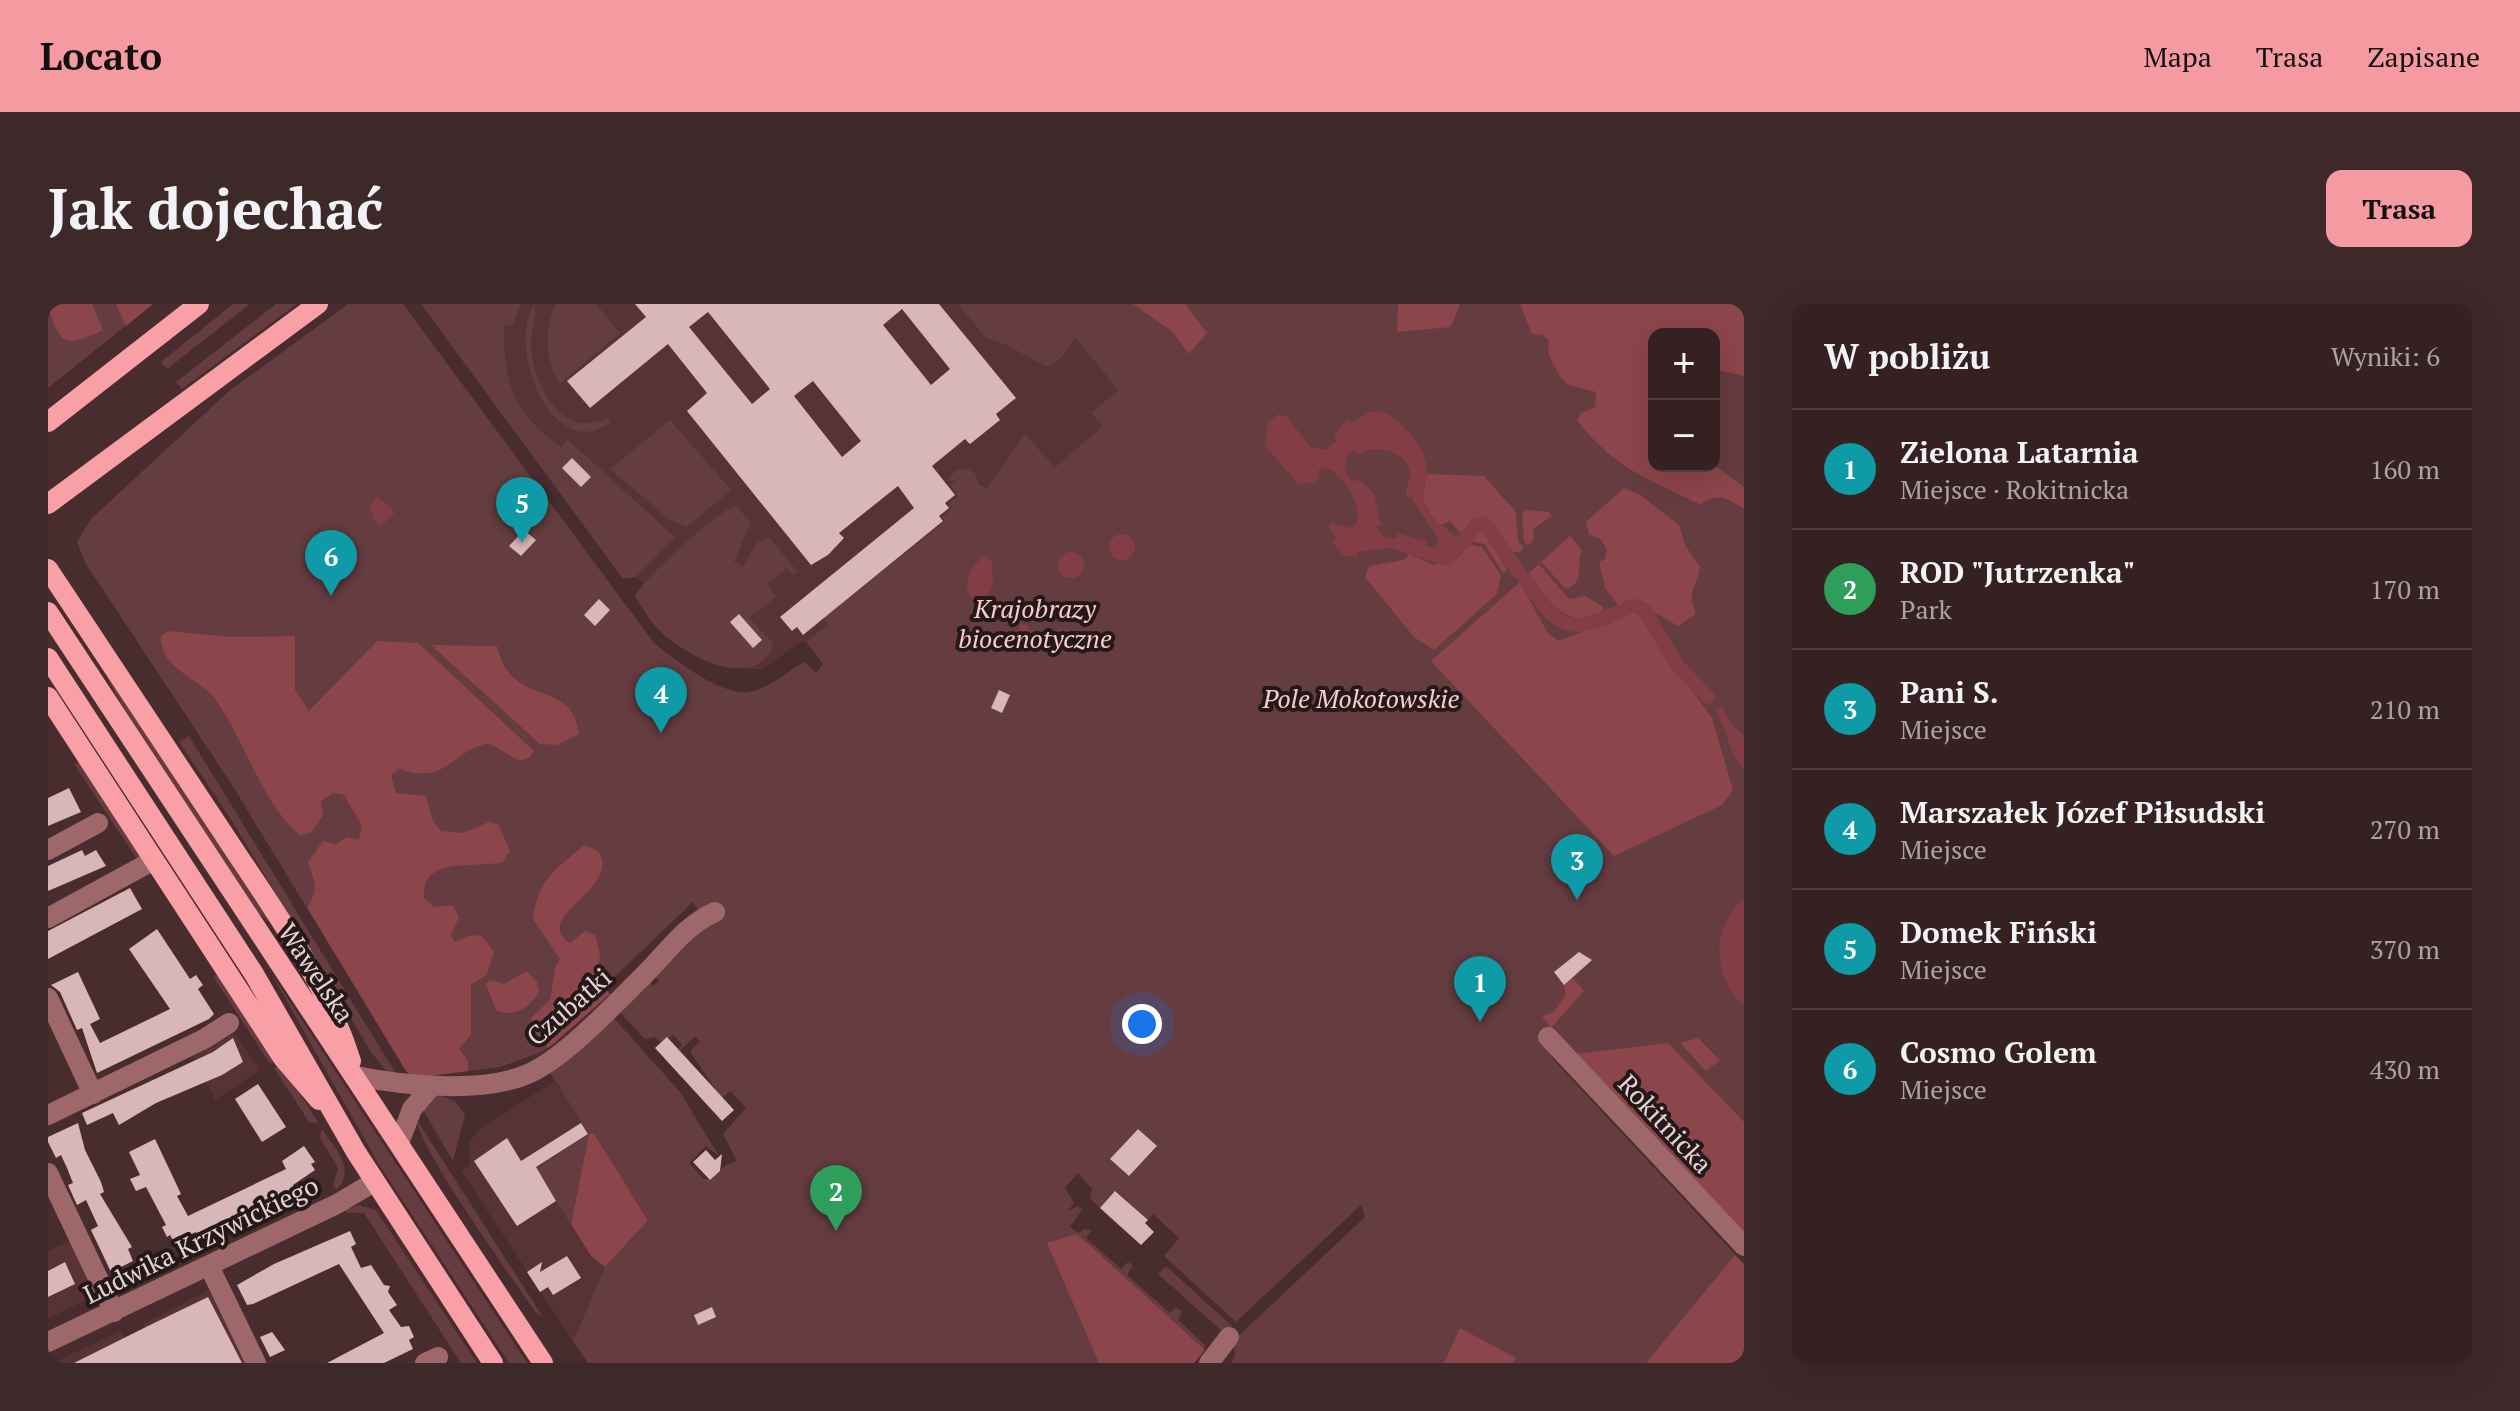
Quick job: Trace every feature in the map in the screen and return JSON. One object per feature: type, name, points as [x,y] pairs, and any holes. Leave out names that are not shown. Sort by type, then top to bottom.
[{"type":"main road","points":[[52,419],[199,304]]},
{"type":"main road","points":[[48,521],[54,499],[318,304]]},
{"type":"main road","points":[[48,569],[292,940],[342,1031],[356,1076]]},
{"type":"main road","name":"Wawelska","points":[[48,612],[543,1363]]},
{"type":"main road","name":"Wawelska","points":[[48,658],[254,974],[374,1182],[493,1363]]},
{"type":"main road","points":[[48,697],[297,1077],[336,1117]]},
{"type":"street","points":[[48,850],[98,823]]},
{"type":"street","points":[[48,918],[154,860]]},
{"type":"street","name":"Czubatki","points":[[356,1076],[430,1088],[513,1078],[535,1071],[639,981],[693,924],[715,912]]},
{"type":"street","points":[[48,998],[93,1094]]},
{"type":"street","points":[[48,1115],[204,1039],[229,1023]]},
{"type":"street","name":"Rokitnicka","points":[[1548,1037],[1744,1246]]},
{"type":"street","points":[[399,1143],[412,1109],[430,1088]]},
{"type":"street","points":[[48,1173],[114,1312]]},
{"type":"street","name":"Ludwika Krzywickiego","points":[[48,1342],[337,1204],[374,1182]]},
{"type":"street","points":[[209,1266],[256,1363]]},
{"type":"street","points":[[1209,1363],[1229,1337]]},
{"type":"shaded area","points":[[53,304],[92,304],[103,330],[80,339],[66,340],[57,330],[48,307]]},
{"type":"shaded area","points":[[116,304],[153,304],[126,326]]},
{"type":"shaded area","points":[[427,304],[1048,304],[1119,390],[1104,426],[1055,467],[1042,453],[806,642],[801,642],[762,669],[744,669],[636,577],[626,578]]},
{"type":"shaded area","points":[[1133,304],[1185,304],[1207,333],[1189,354],[1173,332]]},
{"type":"shaded area","points":[[1398,304],[1460,304],[1451,327],[1397,332]]},
{"type":"shaded area","points":[[1520,304],[1744,304],[1744,376],[1720,370],[1720,328],[1648,328],[1648,472],[1720,472],[1720,469],[1744,487],[1744,509],[1718,497],[1701,505],[1648,480],[1606,451],[1577,420],[1581,413],[1595,407],[1596,392],[1569,385],[1560,377],[1548,353],[1549,341],[1543,335],[1532,334]]},
{"type":"shaded area","points":[[1381,411],[1396,419],[1422,450],[1427,466],[1423,492],[1426,508],[1465,546],[1458,559],[1447,566],[1391,548],[1357,552],[1357,557],[1344,556],[1332,542],[1336,539],[1328,526],[1333,523],[1351,528],[1357,523],[1357,507],[1345,483],[1326,468],[1318,470],[1320,476],[1314,483],[1298,484],[1265,446],[1268,422],[1279,414],[1286,416],[1311,447],[1325,450],[1337,441],[1334,436],[1348,419],[1352,423],[1369,412]],"holes":[[[1373,449],[1396,454],[1405,461],[1410,475],[1406,498],[1411,497],[1438,538],[1436,547],[1425,547],[1427,541],[1397,533],[1396,538],[1387,537],[1376,527],[1381,525],[1374,494],[1358,479],[1355,482],[1348,477],[1345,466],[1347,456],[1355,450],[1358,454]]]},
{"type":"shaded area","points":[[1427,474],[1484,476],[1516,512],[1518,541],[1524,548],[1519,553],[1507,550],[1487,521],[1477,521],[1464,537],[1450,521],[1438,526],[1422,500]]},
{"type":"shaded area","points":[[1624,488],[1640,495],[1679,525],[1685,545],[1700,567],[1692,593],[1696,614],[1678,626],[1639,603],[1619,606],[1605,588],[1599,562],[1605,559],[1607,549],[1600,539],[1589,534],[1586,522]]},
{"type":"shaded area","points":[[377,496],[395,512],[381,526],[374,521],[370,506]]},
{"type":"shaded area","points":[[1526,510],[1548,512],[1552,516],[1533,529],[1534,539],[1528,546],[1524,542],[1522,513]]},
{"type":"shaded area","points":[[1477,531],[1486,533],[1507,570],[1503,573],[1484,544],[1467,540]]},
{"type":"shaded area","points":[[1122,534],[1131,538],[1135,547],[1131,556],[1122,560],[1113,556],[1109,547],[1113,538]]},
{"type":"shaded area","points":[[1570,536],[1582,550],[1576,582],[1566,589],[1541,562]]},
{"type":"shaded area","points":[[1466,544],[1482,547],[1501,575],[1497,594],[1434,650],[1414,637],[1365,577],[1369,566],[1404,560],[1409,554],[1434,565],[1462,554]]},
{"type":"shaded area","points":[[1071,552],[1080,556],[1084,565],[1080,574],[1071,578],[1062,574],[1058,565],[1062,556]]},
{"type":"shaded area","points":[[984,555],[992,561],[993,580],[988,597],[975,602],[968,590],[968,578],[974,565]]},
{"type":"shaded area","points":[[1539,564],[1569,599],[1585,596],[1602,606],[1605,614],[1580,619],[1560,611],[1527,575]]},
{"type":"shaded area","points":[[1520,582],[1547,632],[1558,641],[1634,612],[1651,623],[1667,656],[1712,718],[1733,790],[1722,805],[1614,856],[1431,661]]},
{"type":"shaded area","points":[[1021,624],[1027,625],[1033,636],[1031,645],[1024,652],[1017,648],[1013,638]]},
{"type":"shaded area","points":[[167,631],[232,637],[295,636],[295,690],[309,711],[377,641],[418,643],[534,751],[529,758],[519,761],[489,743],[476,747],[438,770],[415,773],[399,769],[391,775],[396,793],[426,796],[433,821],[441,831],[463,833],[489,822],[498,824],[510,851],[503,862],[452,866],[431,875],[425,884],[424,898],[434,907],[453,905],[459,917],[451,935],[454,942],[471,935],[482,936],[494,952],[487,974],[471,985],[471,1035],[459,1049],[468,1061],[468,1071],[414,1078],[406,1071],[307,907],[315,890],[308,862],[323,841],[336,844],[347,837],[359,840],[362,826],[344,795],[333,793],[321,801],[323,815],[311,833],[300,835],[287,823],[265,790],[215,699],[167,657],[161,637]]},
{"type":"shaded area","points":[[431,645],[497,646],[504,666],[515,679],[566,705],[574,716],[579,734],[557,745],[540,744]]},
{"type":"shaded area","points":[[1722,706],[1731,724],[1744,736],[1744,769],[1735,758],[1716,709]]},
{"type":"shaded area","points":[[583,846],[599,853],[601,872],[595,884],[565,915],[560,924],[561,934],[570,943],[585,931],[596,936],[600,957],[596,978],[610,994],[548,1048],[536,1033],[531,1018],[550,1000],[555,968],[560,959],[533,919],[535,905],[549,877]]},
{"type":"shaded area","points":[[1744,898],[1744,1006],[1726,980],[1719,952],[1725,924]]},
{"type":"shaded area","points":[[527,971],[537,982],[539,992],[535,998],[515,1012],[496,1010],[486,984],[490,980],[504,984]]},
{"type":"shaded area","points":[[1573,978],[1584,991],[1551,1028],[1542,1016],[1554,1012],[1566,994],[1564,985]]},
{"type":"shaded area","points":[[232,1029],[260,1070],[215,1100],[192,1053]]},
{"type":"shaded area","points":[[1698,1038],[1720,1060],[1706,1071],[1680,1043]]},
{"type":"shaded area","points":[[1668,1043],[1744,1122],[1744,1235],[1575,1054]]},
{"type":"shaded area","points":[[555,1081],[589,1134],[536,1168],[591,1256],[605,1267],[573,1341],[461,1171],[470,1165],[469,1143],[478,1130]]},
{"type":"shaded area","points":[[589,1134],[594,1134],[648,1220],[605,1267],[591,1256],[571,1224]]},
{"type":"shaded area","points":[[1077,1234],[1205,1350],[1194,1363],[1099,1363],[1047,1243]]},
{"type":"shaded area","points":[[69,1241],[95,1295],[48,1319],[48,1251]]},
{"type":"shaded area","points":[[1735,1255],[1744,1264],[1744,1363],[1646,1363]]},
{"type":"shaded area","points":[[215,1287],[251,1363],[53,1363],[120,1331],[124,1338],[145,1329],[143,1324]]},
{"type":"shaded area","points":[[1460,1328],[1516,1358],[1513,1363],[1444,1363]]},
{"type":"green space","points":[[153,304],[48,388],[48,306]]},
{"type":"green space","points":[[233,304],[250,304],[167,369],[161,362]]},
{"type":"green space","points":[[276,304],[297,304],[182,389],[176,382]]},
{"type":"green space","name":"Pole Mokotowskie","points":[[348,304],[403,304],[654,643],[711,682],[724,688],[748,692],[770,684],[804,662],[816,673],[823,664],[806,642],[828,624],[823,618],[945,521],[942,517],[952,508],[948,504],[958,496],[950,485],[956,480],[947,481],[955,471],[967,468],[975,473],[979,485],[987,488],[1025,434],[1055,467],[1103,426],[1091,413],[1118,390],[1075,337],[1062,357],[1047,367],[1007,345],[986,338],[958,304],[1744,304],[1744,1235],[1564,1044],[1552,1058],[1744,1264],[1744,1363],[1231,1363],[1235,1354],[1233,1341],[1365,1217],[1361,1205],[1236,1322],[1164,1256],[1179,1238],[1153,1214],[1148,1220],[1116,1191],[1100,1208],[1090,1198],[1092,1189],[1078,1173],[1065,1188],[1074,1203],[1068,1211],[1078,1206],[1082,1210],[1070,1227],[1078,1233],[1084,1229],[1092,1230],[1086,1238],[1121,1269],[1128,1262],[1133,1266],[1127,1275],[1170,1313],[1176,1307],[1182,1311],[1178,1320],[1206,1346],[1194,1363],[588,1363],[573,1341],[605,1267],[648,1219],[593,1134],[589,1135],[571,1224],[568,1220],[536,1168],[589,1134],[549,1071],[614,1018],[680,1092],[719,1156],[706,1146],[689,1163],[703,1178],[710,1180],[726,1165],[737,1161],[723,1134],[746,1108],[730,1091],[710,1109],[703,1101],[715,1089],[690,1051],[700,1041],[695,1037],[668,1061],[682,1045],[674,1035],[661,1043],[655,1037],[645,1039],[618,1010],[649,982],[654,986],[659,980],[655,976],[707,925],[693,902],[604,987],[610,994],[553,1045],[539,1053],[500,1067],[414,1078],[406,1071],[232,785],[86,564],[77,542],[91,519],[228,392]],"holes":[[[1137,1129],[1157,1147],[1129,1176],[1111,1159]]]},
{"type":"green space","points":[[421,304],[521,304],[513,325],[504,325],[504,345],[509,380],[522,409],[562,447],[567,439],[675,537],[636,577],[623,579]]},
{"type":"green space","points":[[534,304],[533,362],[553,406],[577,422],[592,423],[608,418],[611,422],[590,431],[571,428],[554,416],[540,396],[526,348],[527,324]]},
{"type":"green space","points":[[556,304],[596,304],[620,333],[560,384],[551,366],[548,345],[549,324]]},
{"type":"green space","points":[[670,420],[731,490],[687,527],[670,520],[610,469]]},
{"type":"green space","points":[[736,506],[751,522],[734,562],[743,566],[757,542],[769,537],[797,571],[794,576],[787,568],[768,583],[776,597],[749,618],[774,644],[764,659],[751,667],[735,668],[701,659],[669,639],[654,625],[635,597],[651,576],[681,547],[714,519]]},
{"type":"green space","points":[[106,675],[269,922],[258,913],[128,718]]},
{"type":"green space","points":[[189,736],[398,1077],[385,1070],[371,1052],[231,819],[179,742]]},
{"type":"green space","points":[[79,762],[145,860],[138,861],[74,764]]},
{"type":"green space","points":[[219,972],[277,1060],[270,1064],[213,976]]},
{"type":"green space","points":[[271,973],[527,1363],[509,1363],[378,1163]]},
{"type":"green space","points":[[280,1064],[317,1123],[309,1122],[274,1068]]},
{"type":"green space","points":[[438,1095],[455,1101],[465,1115],[453,1161],[420,1105]]},
{"type":"green space","points":[[417,1120],[543,1317],[535,1312],[449,1185],[433,1158]]},
{"type":"green space","points":[[322,1129],[338,1151],[344,1167],[342,1182],[336,1190],[333,1185],[338,1168],[320,1138]]},
{"type":"green space","points":[[359,1205],[376,1210],[477,1363],[461,1363],[364,1213],[347,1213],[345,1210]]},
{"type":"green space","points":[[1166,1266],[1232,1326],[1222,1331],[1158,1274]]},
{"type":"building","points":[[635,304],[939,304],[1016,398],[996,414],[1000,420],[970,444],[965,439],[932,466],[955,495],[945,503],[949,508],[939,516],[943,521],[803,635],[797,627],[792,631],[780,617],[914,508],[898,486],[839,533],[844,538],[828,555],[811,565],[687,411],[707,393],[668,344],[590,408],[567,381],[646,317]],"holes":[[[902,309],[950,369],[931,385],[883,325]],[[708,312],[770,389],[752,404],[689,327]],[[813,381],[861,441],[842,457],[794,396]]]},
{"type":"building","points":[[572,458],[591,477],[581,487],[562,468]]},
{"type":"building","points":[[524,530],[536,540],[521,556],[509,546]]},
{"type":"building","points":[[599,599],[610,610],[595,626],[584,615]]},
{"type":"building","points":[[739,614],[762,640],[753,648],[730,622]]},
{"type":"building","points":[[999,690],[1010,695],[1002,713],[991,708]]},
{"type":"building","points":[[69,788],[81,812],[48,826],[48,798]]},
{"type":"building","points":[[82,850],[85,856],[96,850],[106,866],[48,891],[48,866]]},
{"type":"building","points":[[130,888],[142,909],[48,959],[48,931]]},
{"type":"building","points":[[157,929],[190,979],[196,975],[203,985],[198,989],[214,1014],[97,1073],[82,1028],[77,1030],[60,992],[51,985],[78,972],[100,1019],[90,1024],[100,1043],[170,1009],[129,949]]},
{"type":"building","points":[[1579,952],[1592,960],[1564,985],[1554,972]]},
{"type":"building","points":[[667,1037],[734,1110],[722,1121],[655,1048]]},
{"type":"building","points":[[233,1038],[243,1062],[222,1075],[156,1103],[119,1125],[113,1113],[87,1125],[82,1113],[213,1052]]},
{"type":"building","points":[[258,1084],[286,1127],[262,1142],[235,1099]]},
{"type":"building","points":[[78,1123],[85,1150],[101,1182],[104,1192],[100,1194],[132,1247],[128,1249],[133,1261],[111,1272],[91,1230],[98,1226],[86,1200],[77,1205],[68,1185],[73,1183],[67,1168],[61,1155],[56,1158],[48,1142],[48,1137]]},
{"type":"building","points":[[581,1123],[588,1134],[536,1167],[556,1201],[517,1226],[474,1161],[507,1138],[521,1161]]},
{"type":"building","points":[[1138,1129],[1157,1146],[1129,1176],[1110,1159]]},
{"type":"building","points":[[155,1139],[188,1216],[286,1169],[282,1161],[304,1146],[315,1162],[311,1164],[315,1170],[293,1185],[296,1191],[208,1233],[198,1237],[196,1232],[174,1242],[170,1235],[167,1237],[162,1227],[166,1225],[146,1187],[136,1191],[130,1179],[140,1175],[129,1152]]},
{"type":"building","points":[[706,1150],[715,1160],[722,1154],[720,1171],[710,1180],[693,1162]]},
{"type":"building","points":[[1115,1191],[1148,1220],[1145,1223],[1154,1232],[1141,1245],[1100,1208]]},
{"type":"building","points":[[350,1231],[356,1244],[351,1247],[361,1268],[371,1265],[384,1285],[390,1286],[388,1292],[397,1305],[389,1310],[401,1327],[409,1326],[414,1337],[409,1340],[413,1349],[384,1363],[327,1363],[384,1333],[339,1264],[253,1304],[247,1305],[237,1285],[274,1264]]},
{"type":"building","points":[[567,1256],[581,1278],[553,1295],[548,1287],[540,1292],[527,1272],[542,1262],[540,1272]]},
{"type":"building","points":[[65,1262],[75,1284],[48,1297],[48,1271]]},
{"type":"building","points":[[208,1297],[242,1363],[74,1363],[148,1326]]},
{"type":"building","points":[[712,1307],[716,1317],[698,1325],[694,1315]]},
{"type":"building","points":[[272,1332],[285,1350],[270,1357],[260,1337]]},
{"type":"waterway","points":[[1463,542],[1476,525],[1484,523],[1519,572]]},
{"type":"waterway","points":[[1526,580],[1546,607],[1563,622],[1585,624],[1617,613]]},
{"type":"waterway","points":[[1627,608],[1636,606],[1644,609],[1677,665],[1708,697]]},
{"type":"place","name":"Domek Fiński","points":[[522,543]]},
{"type":"place","name":"Cosmo Golem","points":[[331,596]]},
{"type":"place","name":"Marszałek Józef Piłsudski","points":[[661,733]]},
{"type":"place","name":"Pani S.","points":[[1577,900]]},
{"type":"place","name":"Zielona Latarnia","points":[[1480,1022]]},
{"type":"place","name":"ROD \"Jutrzenka\"","points":[[836,1231]]},
{"type":"park label","name":"Krajobrazy biocenotyczne","points":[[1035,624]]}]
